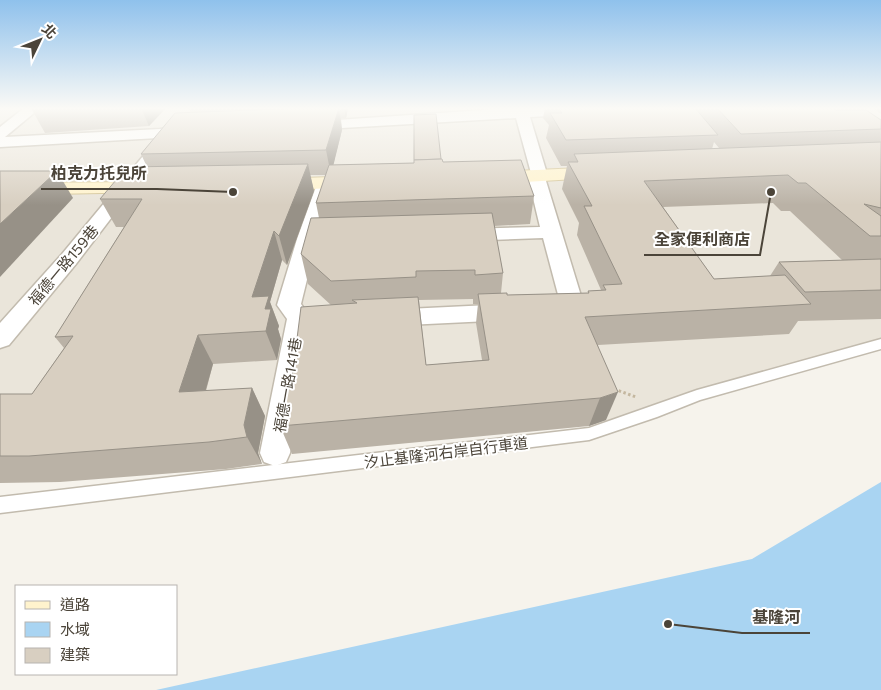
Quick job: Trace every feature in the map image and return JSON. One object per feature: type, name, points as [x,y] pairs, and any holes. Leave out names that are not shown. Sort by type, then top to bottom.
[{"type":"street","points":[[0,142],[28,140]]},
{"type":"street","name":"福德一路159巷","points":[[0,339],[69,259],[164,140]]},
{"type":"street","name":"福德一路141巷","points":[[326,184],[317,239],[289,305],[299,318],[318,321],[573,309],[529,140]]},
{"type":"street","points":[[469,179],[623,172]]},
{"type":"street","points":[[258,185],[383,182]]},
{"type":"street","points":[[0,188],[162,188]]},
{"type":"street","points":[[444,235],[552,232]]},
{"type":"street","name":"福德一路141巷","points":[[275,453],[299,318]]},
{"type":"lane","name":"汐止基隆河右岸自行車道","points":[[0,505],[590,434],[658,411],[696,395],[881,344]]},
{"type":"path","points":[[612,388],[636,396],[658,411]]},
{"type":"shaded area","points":[[0,140],[881,140],[881,346],[604,423],[0,479]]},
{"type":"water","points":[[881,482],[881,690],[156,690],[752,559]]},
{"type":"building","points":[[152,140],[329,140],[326,150],[141,154]]},
{"type":"building","points":[[414,140],[439,140],[441,159],[414,160]]},
{"type":"building","points":[[881,142],[881,208],[864,204],[881,216],[881,236],[870,236],[806,183],[798,183],[788,175],[644,181],[714,279],[785,275],[811,304],[585,317],[618,392],[600,398],[280,426],[287,386],[291,386],[301,307],[357,303],[352,300],[418,297],[426,365],[489,360],[478,294],[589,293],[588,291],[606,290],[603,285],[622,284],[584,206],[592,206],[568,162],[578,162],[574,154]]},
{"type":"building","points":[[442,159],[443,162],[521,160],[534,196],[316,203],[329,165],[414,163],[414,160]]},
{"type":"building","points":[[308,164],[279,236],[274,231],[252,297],[269,296],[265,309],[271,309],[266,331],[198,335],[179,392],[252,388],[244,425],[247,437],[209,442],[29,456],[0,456],[0,394],[32,394],[73,336],[55,337],[142,199],[100,199],[127,167]]},
{"type":"building","points":[[0,171],[57,171],[0,224]]},
{"type":"building","points":[[492,213],[503,273],[475,275],[475,270],[416,271],[416,277],[331,281],[301,254],[311,218]]},
{"type":"building","points":[[881,259],[881,290],[805,292],[779,262]]},
{"type":"place","name":"柏克力托兒所","points":[[233,192]]},
{"type":"place","name":"全家便利商店","points":[[771,192]]},
{"type":"place","name":"基隆河","points":[[668,624]]}]
